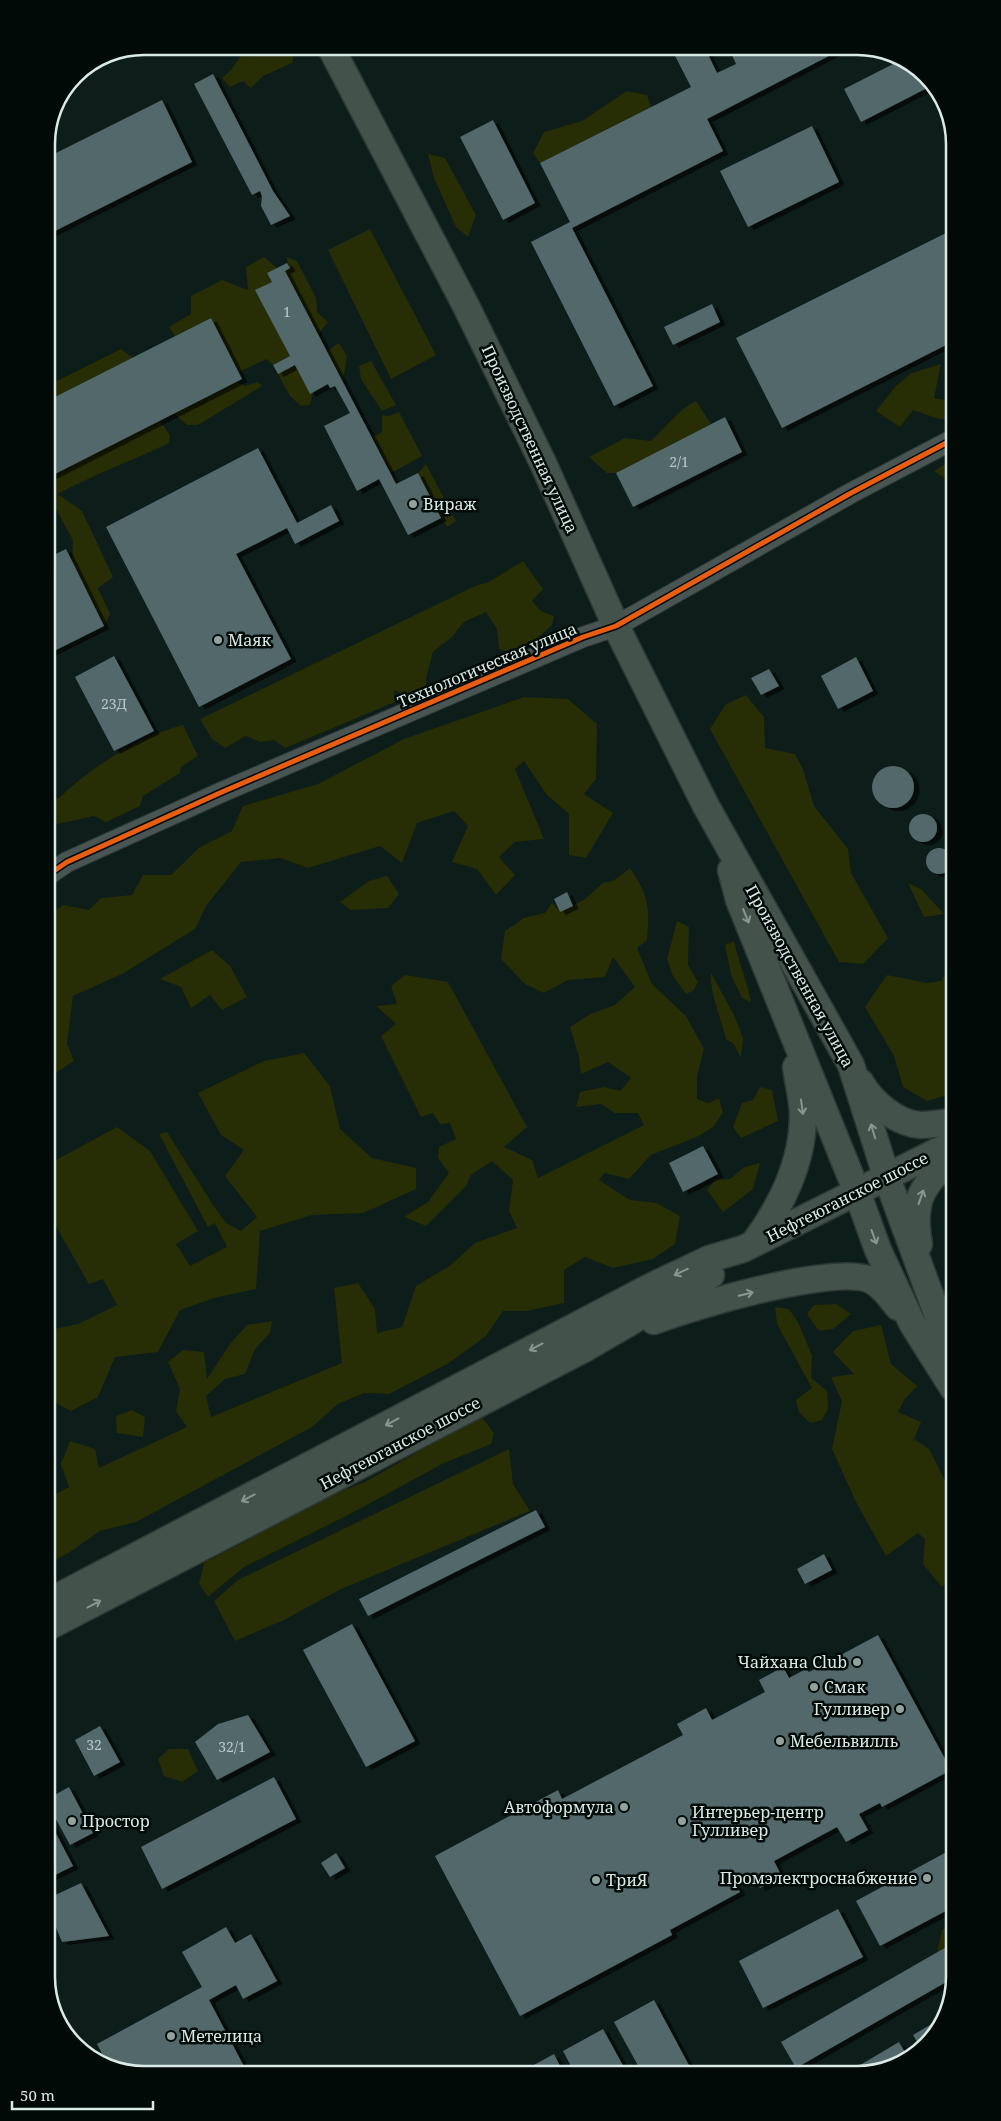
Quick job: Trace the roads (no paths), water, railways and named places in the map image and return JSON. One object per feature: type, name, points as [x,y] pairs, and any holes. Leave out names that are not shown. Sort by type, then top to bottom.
[{"type":"main road","name":"Производственная улица","points":[[335,55],[544,463],[616,626],[722,836],[817,1001],[851,1065],[887,1178],[925,1279]]},
{"type":"main road","name":"Производственная улица","points":[[722,836],[739,900],[857,1192],[878,1250],[912,1323]]},
{"type":"main road","points":[[748,1246],[770,1221],[800,1154],[803,1115],[790,1024]]},
{"type":"main road","points":[[851,1065],[866,1092],[900,1120],[919,1125],[946,1123]]},
{"type":"main road","name":"Нефтеюганское шоссе","points":[[55,1598],[652,1286],[708,1259],[748,1246],[946,1147]]},
{"type":"main road","points":[[946,1163],[925,1185],[918,1200],[917,1231],[925,1279],[946,1338]]},
{"type":"main road","name":"Нефтеюганское шоссе","points":[[55,1623],[584,1349],[715,1273],[748,1246]]},
{"type":"main road","points":[[584,1349],[667,1316],[802,1280],[852,1278],[870,1280],[882,1288],[912,1323],[946,1377]]},
{"type":"street","name":"Технологическая улица","points":[[55,870],[67,862],[222,792],[583,638],[616,626],[851,493],[946,443]]},
{"type":"place","name":"Вираж","points":[[413,504]]},
{"type":"place","name":"Маяк","points":[[218,640]]},
{"type":"place","name":"Чайхана Club","points":[[857,1662]]},
{"type":"place","name":"Смак","points":[[814,1687]]},
{"type":"place","name":"Гулливер","points":[[900,1709]]},
{"type":"place","name":"Мебельвилль","points":[[780,1741]]},
{"type":"place","name":"Автоформула","points":[[624,1807]]},
{"type":"place","name":"Простор","points":[[72,1821]]},
{"type":"place","name":"Интерьер-центр Гулливер","points":[[682,1821]]},
{"type":"place","name":"Промэлектроснабжение","points":[[927,1878]]},
{"type":"place","name":"ТриЯ","points":[[596,1880]]},
{"type":"place","name":"Метелица","points":[[171,2036]]}]
